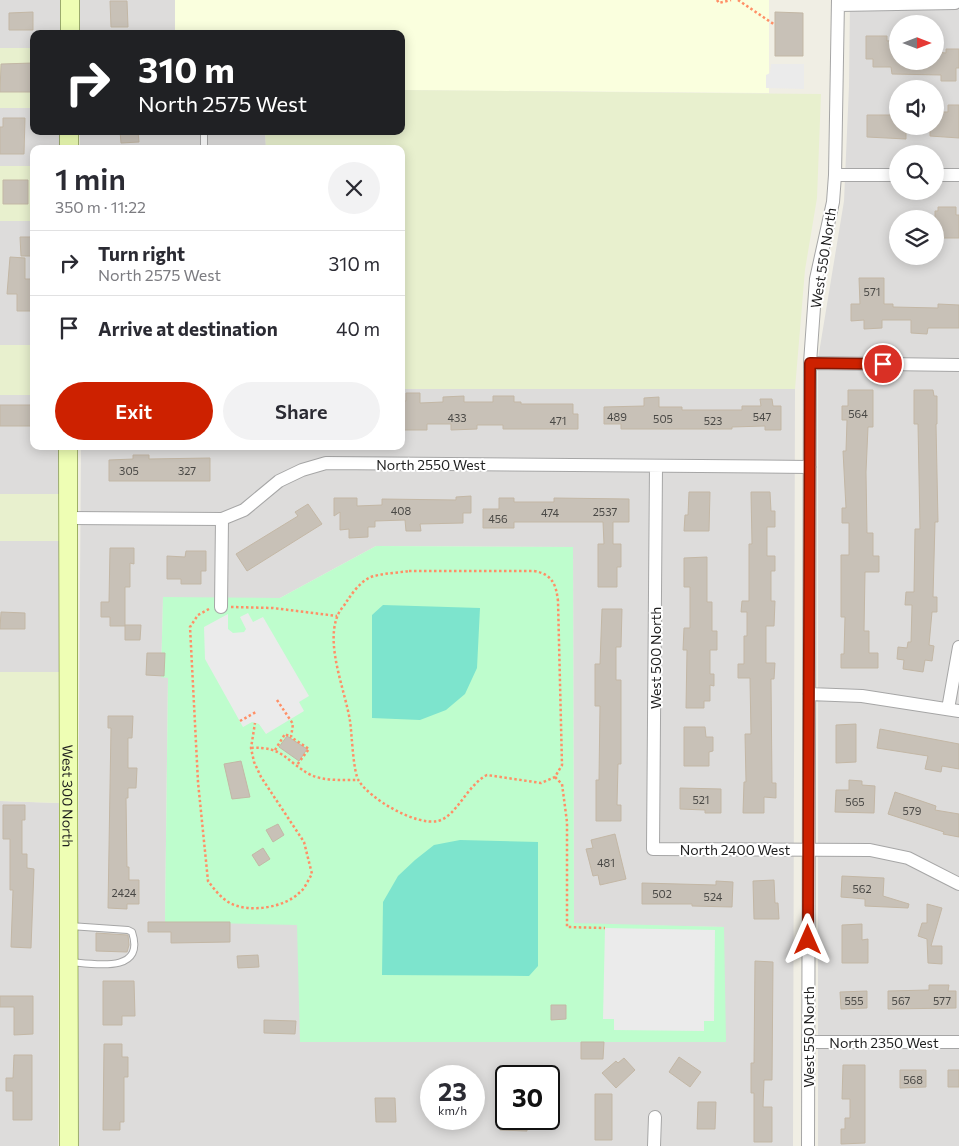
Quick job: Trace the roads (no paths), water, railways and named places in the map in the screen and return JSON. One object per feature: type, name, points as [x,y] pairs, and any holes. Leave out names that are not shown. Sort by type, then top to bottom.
[{"type":"main road","points":[[70,0],[70,30]]},
{"type":"main road","name":"West 300 North","points":[[68,450],[69,1146]]},
{"type":"street","points":[[838,2],[955,3]]},
{"type":"street","name":"West 550 North","points":[[808,1146],[807,850],[810,363],[816,279],[832,202],[835,175],[838,2]]},
{"type":"street","points":[[835,175],[889,175]]},
{"type":"street","points":[[944,175],[959,175]]},
{"type":"street","points":[[810,363],[959,365]]},
{"type":"street","name":"North 2550 West","points":[[68,518],[222,519],[244,510],[278,481],[302,470],[326,464],[810,467]]},
{"type":"street","name":"West 500 North","points":[[653,849],[656,466]]},
{"type":"street","points":[[221,608],[222,519]]},
{"type":"street","points":[[809,694],[862,696],[953,710],[959,647]]},
{"type":"street","name":"North 2400 West","points":[[653,849],[870,850],[908,858],[959,884]]},
{"type":"street","name":"North 2350 West","points":[[808,1042],[959,1042]]},
{"type":"street","points":[[654,1146],[655,1117]]},
{"type":"lane","points":[[69,926],[128,930],[132,932],[134,937],[133,954],[130,959],[123,962],[103,964],[69,962]]}]
